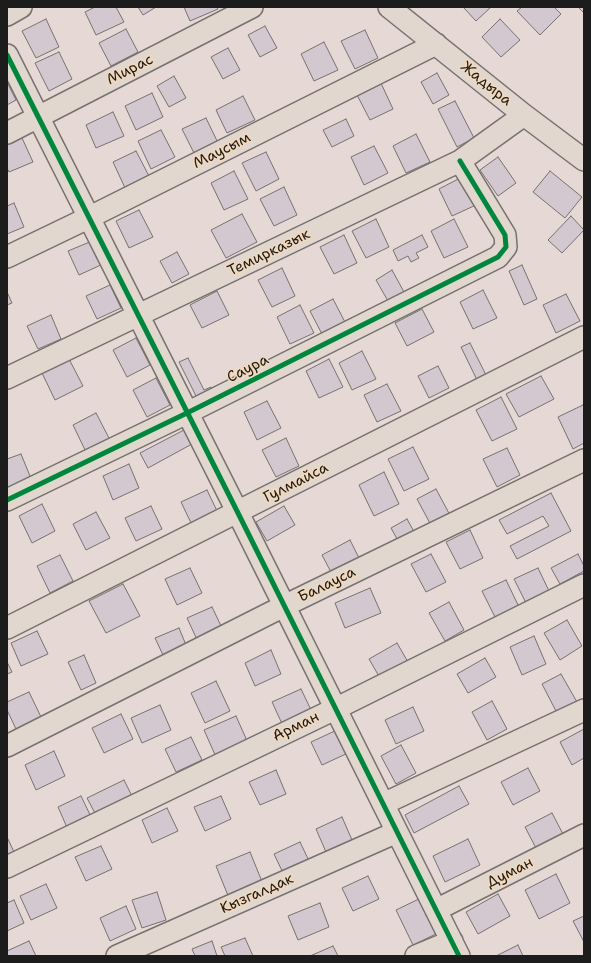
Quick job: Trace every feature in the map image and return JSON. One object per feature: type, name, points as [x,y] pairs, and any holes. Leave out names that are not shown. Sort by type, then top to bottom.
[{"type":"street","points":[[7,14],[21,7]]},
{"type":"street","name":"Мирас","points":[[7,133],[252,7]]},
{"type":"street","name":"Жадыра","points":[[389,7],[524,115],[584,160]]},
{"type":"street","name":"Маусым","points":[[7,257],[436,44]]},
{"type":"street","points":[[7,55],[455,948],[416,956]]},
{"type":"street","name":"Темирказык","points":[[7,378],[460,161],[524,115]]},
{"type":"street","name":"Саура","points":[[7,500],[186,413],[498,256],[506,247],[505,235],[460,161]]},
{"type":"street","name":"Гулмайса","points":[[7,628],[238,513],[584,337]]},
{"type":"street","name":"Балауса","points":[[7,746],[284,606],[584,460]]},
{"type":"street","name":"Арман","points":[[7,867],[335,709],[584,585]]},
{"type":"street","points":[[383,804],[584,710]]},
{"type":"street","name":"Кызгалдак","points":[[117,956],[397,832]]},
{"type":"street","name":"Думан","points":[[436,910],[584,835]]},
{"type":"building","points":[[95,7],[116,7],[124,22],[96,35],[85,12]]},
{"type":"building","points":[[138,7],[156,7],[143,15]]},
{"type":"building","points":[[184,7],[217,7],[218,9],[190,21]]},
{"type":"building","points":[[463,7],[491,7],[476,21]]},
{"type":"building","points":[[522,7],[554,7],[561,14],[540,35],[517,11]]},
{"type":"building","points":[[578,7],[584,7],[584,13]]},
{"type":"building","points":[[46,19],[59,47],[36,58],[22,31]]},
{"type":"building","points":[[500,19],[520,40],[501,57],[482,37]]},
{"type":"building","points":[[265,26],[277,48],[260,57],[248,35]]},
{"type":"building","points":[[126,29],[138,52],[111,66],[99,43]]},
{"type":"building","points":[[365,30],[378,58],[355,69],[341,41]]},
{"type":"building","points":[[324,42],[338,70],[314,81],[301,54]]},
{"type":"building","points":[[228,48],[240,70],[223,79],[211,57]]},
{"type":"building","points":[[59,52],[72,79],[49,91],[35,63]]},
{"type":"building","points":[[437,73],[449,95],[433,104],[421,82]]},
{"type":"building","points":[[174,76],[186,98],[169,107],[157,86]]},
{"type":"building","points":[[380,81],[393,109],[370,120],[356,93]]},
{"type":"building","points":[[7,82],[16,100],[7,105]]},
{"type":"building","points":[[152,93],[163,117],[136,130],[125,106]]},
{"type":"building","points":[[243,96],[255,120],[227,133],[216,110]]},
{"type":"building","points":[[455,101],[474,138],[457,147],[438,109]]},
{"type":"building","points":[[113,112],[124,136],[96,148],[86,125]]},
{"type":"building","points":[[206,118],[219,145],[196,157],[182,129]]},
{"type":"building","points":[[346,119],[354,136],[332,147],[323,130]]},
{"type":"building","points":[[161,130],[175,157],[151,169],[138,141]]},
{"type":"building","points":[[416,134],[430,162],[406,173],[393,146]]},
{"type":"building","points":[[22,138],[33,162],[9,172],[7,168],[7,145]]},
{"type":"building","points":[[374,146],[388,173],[364,185],[351,157]]},
{"type":"building","points":[[136,151],[150,178],[126,190],[113,162]]},
{"type":"building","points":[[266,152],[279,179],[256,191],[242,163]]},
{"type":"building","points":[[498,157],[516,183],[498,196],[480,170]]},
{"type":"building","points":[[234,171],[248,199],[224,210],[211,183]]},
{"type":"building","points":[[550,171],[582,197],[565,218],[533,192]]},
{"type":"building","points":[[462,177],[476,205],[452,216],[439,189]]},
{"type":"building","points":[[284,187],[297,215],[274,226],[260,199]]},
{"type":"building","points":[[14,203],[24,227],[7,234],[7,206]]},
{"type":"building","points":[[139,210],[153,237],[129,248],[116,221]]},
{"type":"building","points":[[242,214],[257,242],[226,258],[211,230]]},
{"type":"building","points":[[571,216],[584,230],[562,253],[548,240]]},
{"type":"building","points":[[376,219],[389,247],[366,258],[352,231]]},
{"type":"building","points":[[454,219],[468,247],[444,258],[431,231]]},
{"type":"building","points":[[344,235],[357,263],[334,274],[320,247]]},
{"type":"building","points":[[422,235],[428,247],[416,253],[419,258],[411,262],[408,256],[398,261],[393,250]]},
{"type":"building","points":[[92,241],[103,264],[79,275],[68,251]]},
{"type":"building","points":[[177,252],[189,274],[172,283],[160,261]]},
{"type":"building","points":[[522,265],[537,299],[524,305],[509,271]]},
{"type":"building","points":[[282,268],[295,296],[272,307],[258,280]]},
{"type":"building","points":[[392,270],[404,292],[388,301],[376,280]]},
{"type":"building","points":[[110,285],[121,308],[97,319],[86,296]]},
{"type":"building","points":[[483,290],[497,318],[473,329],[460,302]]},
{"type":"building","points":[[217,291],[229,315],[202,328],[190,305]]},
{"type":"building","points":[[7,292],[12,303],[7,305]]},
{"type":"building","points":[[566,294],[580,321],[556,333],[543,305]]},
{"type":"building","points":[[333,299],[346,324],[323,336],[310,311]]},
{"type":"building","points":[[300,305],[314,333],[290,344],[277,317]]},
{"type":"building","points":[[422,309],[434,332],[407,346],[395,323]]},
{"type":"building","points":[[51,315],[61,339],[38,349],[27,326]]},
{"type":"building","points":[[136,338],[150,365],[127,377],[113,350]]},
{"type":"building","points":[[470,343],[487,377],[478,382],[461,347]]},
{"type":"building","points":[[362,351],[376,379],[352,390],[339,363]]},
{"type":"building","points":[[188,358],[204,390],[211,387],[215,395],[199,402],[179,362]]},
{"type":"building","points":[[69,359],[83,386],[55,400],[42,373]]},
{"type":"building","points":[[329,359],[343,387],[319,398],[306,371]]},
{"type":"building","points":[[438,366],[449,388],[429,398],[418,376]]},
{"type":"building","points":[[541,376],[554,399],[519,417],[506,394]]},
{"type":"building","points":[[156,378],[170,405],[147,417],[133,390]]},
{"type":"building","points":[[387,384],[401,411],[377,422],[364,395]]},
{"type":"building","points":[[501,397],[517,429],[492,441],[476,410]]},
{"type":"building","points":[[267,401],[281,428],[257,440],[244,412]]},
{"type":"building","points":[[583,405],[584,443],[573,449],[558,417]]},
{"type":"building","points":[[96,413],[110,440],[86,452],[73,425]]},
{"type":"building","points":[[184,430],[192,444],[148,468],[140,453]]},
{"type":"building","points":[[286,438],[299,466],[276,477],[262,450]]},
{"type":"building","points":[[413,447],[429,479],[404,491],[388,459]]},
{"type":"building","points":[[507,448],[520,475],[497,487],[483,459]]},
{"type":"building","points":[[21,454],[32,481],[8,491],[7,459]]},
{"type":"building","points":[[129,464],[139,488],[113,500],[103,476]]},
{"type":"building","points":[[384,472],[399,504],[374,516],[359,485]]},
{"type":"building","points":[[436,489],[451,517],[432,527],[417,499]]},
{"type":"building","points":[[207,490],[218,513],[192,525],[181,502]]},
{"type":"building","points":[[551,493],[571,531],[517,559],[510,546],[549,526],[543,516],[507,534],[499,520]]},
{"type":"building","points":[[42,504],[55,531],[32,543],[19,516]]},
{"type":"building","points":[[151,506],[162,529],[136,541],[125,518]]},
{"type":"building","points":[[284,506],[295,525],[267,541],[256,522]]},
{"type":"building","points":[[96,512],[110,538],[86,550],[73,524]]},
{"type":"building","points":[[407,519],[417,537],[401,546],[391,528]]},
{"type":"building","points":[[470,530],[483,558],[460,569],[446,542]]},
{"type":"building","points":[[350,540],[360,560],[332,574],[322,555]]},
{"type":"building","points":[[431,554],[446,582],[426,592],[411,564]]},
{"type":"building","points":[[578,554],[584,566],[584,571],[560,584],[551,568]]},
{"type":"building","points":[[60,555],[73,581],[50,593],[37,566]]},
{"type":"building","points":[[190,568],[202,593],[177,605],[165,579]]},
{"type":"building","points":[[538,568],[551,595],[528,607],[514,579]]},
{"type":"building","points":[[506,580],[519,607],[496,619],[482,591]]},
{"type":"building","points":[[123,584],[140,616],[106,633],[89,601]]},
{"type":"building","points":[[370,588],[381,613],[345,628],[335,603]]},
{"type":"building","points":[[449,602],[464,630],[445,641],[429,613]]},
{"type":"building","points":[[212,607],[224,632],[199,644],[187,618]]},
{"type":"building","points":[[567,620],[582,646],[560,660],[544,633]]},
{"type":"building","points":[[179,628],[186,645],[163,655],[155,638]]},
{"type":"building","points":[[37,631],[48,654],[21,666],[11,643]]},
{"type":"building","points":[[534,636],[546,664],[522,675],[510,647]]},
{"type":"building","points":[[397,643],[408,662],[380,678],[369,659]]},
{"type":"building","points":[[271,650],[281,674],[255,686],[245,663]]},
{"type":"building","points":[[84,655],[96,683],[81,690],[68,662]]},
{"type":"building","points":[[485,658],[496,677],[468,693],[457,674]]},
{"type":"building","points":[[7,662],[12,672],[7,674]]},
{"type":"building","points":[[561,674],[577,702],[557,713],[542,684]]},
{"type":"building","points":[[216,681],[230,711],[205,723],[191,693]]},
{"type":"building","points":[[301,689],[313,714],[284,728],[272,702]]},
{"type":"building","points":[[29,692],[41,717],[16,729],[7,710],[7,702]]},
{"type":"building","points":[[492,701],[507,729],[487,740],[472,712]]},
{"type":"building","points":[[160,705],[171,730],[142,743],[131,718]]},
{"type":"building","points":[[413,707],[424,731],[396,744],[385,720]]},
{"type":"building","points":[[121,714],[133,739],[104,753],[92,728]]},
{"type":"building","points":[[236,716],[248,743],[216,757],[204,730]]},
{"type":"building","points":[[584,729],[584,758],[572,765],[560,742]]},
{"type":"building","points":[[337,730],[348,753],[322,765],[311,742]]},
{"type":"building","points":[[191,737],[202,760],[176,772],[165,749]]},
{"type":"building","points":[[401,745],[416,773],[396,784],[381,756]]},
{"type":"building","points":[[54,751],[65,776],[36,790],[25,765]]},
{"type":"building","points":[[528,768],[540,791],[513,805],[501,782]]},
{"type":"building","points":[[276,770],[286,794],[260,805],[249,782]]},
{"type":"building","points":[[124,780],[134,800],[97,817],[87,798]]},
{"type":"building","points":[[459,786],[469,804],[414,833],[405,815]]},
{"type":"building","points":[[81,796],[93,821],[69,832],[58,807]]},
{"type":"building","points":[[221,796],[231,819],[205,831],[194,807]]},
{"type":"building","points":[[167,808],[178,831],[152,843],[142,820]]},
{"type":"building","points":[[552,813],[564,836],[537,850],[525,827]]},
{"type":"building","points":[[342,817],[352,840],[326,852],[316,829]]},
{"type":"building","points":[[7,837],[14,852],[7,855]]},
{"type":"building","points":[[468,839],[480,865],[445,882],[433,856]]},
{"type":"building","points":[[300,842],[311,865],[285,877],[274,854]]},
{"type":"building","points":[[101,846],[112,869],[86,881],[75,857]]},
{"type":"building","points":[[250,852],[263,884],[229,898],[216,866]]},
{"type":"building","points":[[556,874],[570,903],[539,919],[525,890]]},
{"type":"building","points":[[368,876],[379,899],[353,911],[342,888]]},
{"type":"building","points":[[46,884],[57,908],[31,920],[20,896]]},
{"type":"building","points":[[157,892],[166,920],[142,928],[132,900]]},
{"type":"building","points":[[498,894],[510,916],[478,934],[466,912]]},
{"type":"building","points":[[421,898],[438,933],[413,945],[396,910]]},
{"type":"building","points":[[14,900],[24,923],[7,931],[7,903]]},
{"type":"building","points":[[320,903],[329,927],[298,940],[288,916]]},
{"type":"building","points":[[126,906],[136,929],[110,941],[100,918]]},
{"type":"building","points":[[584,916],[584,942],[573,921]]},
{"type":"building","points":[[245,938],[253,956],[225,956],[221,947]]},
{"type":"building","points":[[29,941],[36,956],[7,956],[7,951]]},
{"type":"building","points":[[212,941],[217,956],[195,956],[192,949]]},
{"type":"building","points":[[518,945],[523,956],[496,956]]},
{"type":"building","points":[[333,946],[338,956],[310,956]]},
{"type":"cycle path","points":[[7,55],[459,956]]},
{"type":"cycle path","points":[[7,500],[187,413],[498,257],[506,247],[505,235],[460,161]]}]
